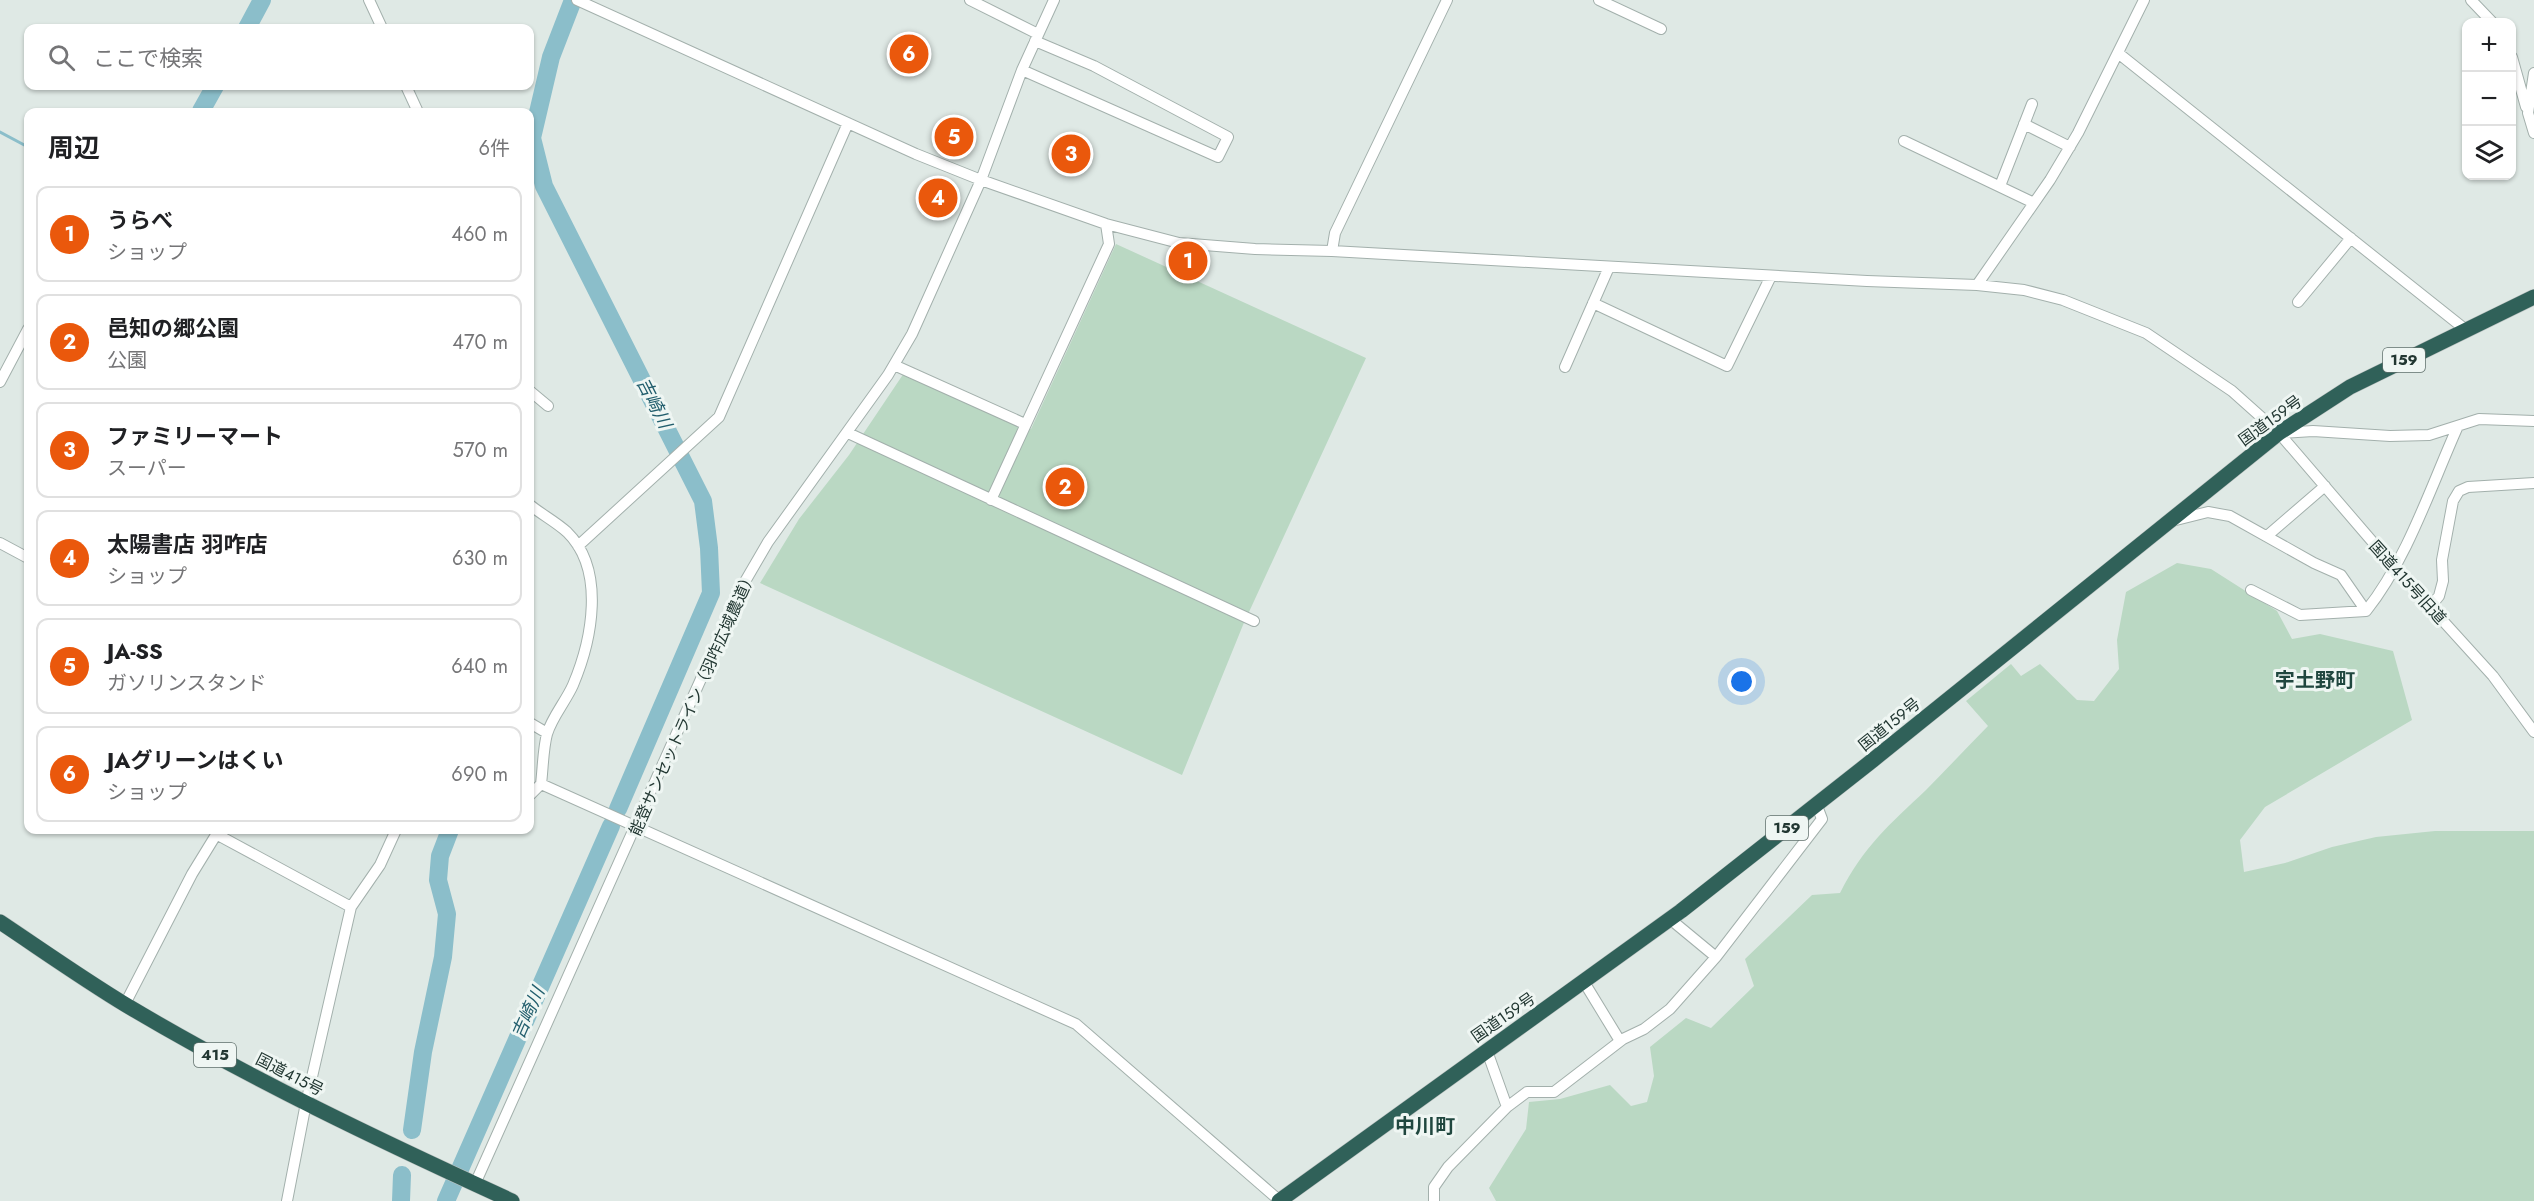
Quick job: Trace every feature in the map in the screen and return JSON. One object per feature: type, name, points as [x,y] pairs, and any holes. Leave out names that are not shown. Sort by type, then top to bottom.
[{"type":"highway","name":"国道159号","points":[[1279,1201],[1671,919],[1816,806],[2279,433],[2350,387],[2534,297]]},
{"type":"highway","name":"国道415号","points":[[0,922],[125,1004],[306,1103],[512,1201]]},
{"type":"street","points":[[369,0],[380,24]]},
{"type":"street","points":[[970,0],[1036,38],[1228,136],[1218,157],[1022,70]]},
{"type":"street","name":"能登サンセットライン（羽咋広域農道）","points":[[471,1182],[636,827],[743,585],[768,542],[848,433],[912,334],[981,180],[1022,70],[1054,0]]},
{"type":"street","points":[[1332,251],[1335,233],[1448,0]]},
{"type":"street","points":[[1599,0],[1661,29]]},
{"type":"street","points":[[1977,285],[2070,147],[2144,0]]},
{"type":"street","points":[[2471,0],[2488,18]]},
{"type":"street","name":"国道415号旧道","points":[[581,2],[848,123],[981,180],[1106,224],[1179,243],[1256,249],[1977,285],[2024,290],[2063,300],[2146,333],[2232,391],[2279,433],[2395,568],[2493,676],[2534,732]]},
{"type":"street","points":[[2118,53],[2466,330]]},
{"type":"street","points":[[2516,72],[2534,133]]},
{"type":"street","points":[[2528,113],[2534,73]]},
{"type":"street","points":[[408,90],[416,108]]},
{"type":"street","points":[[2000,186],[2032,104]]},
{"type":"street","points":[[578,546],[719,417],[848,123]]},
{"type":"street","points":[[2024,124],[2070,147]]},
{"type":"street","points":[[1904,141],[2034,202]]},
{"type":"street","points":[[991,500],[1109,244],[1106,224]]},
{"type":"street","points":[[2298,302],[2351,238]]},
{"type":"street","points":[[1565,367],[1609,267]]},
{"type":"street","points":[[1593,303],[1727,366],[1771,276]]},
{"type":"street","points":[[0,382],[24,336]]},
{"type":"street","points":[[894,364],[1025,424]]},
{"type":"street","points":[[534,392],[548,406]]},
{"type":"street","points":[[2279,433],[2313,431],[2390,436],[2429,435],[2479,419],[2534,421]]},
{"type":"street","points":[[2251,590],[2300,615],[2366,611],[2382,591],[2395,568],[2458,426]]},
{"type":"street","points":[[848,433],[1254,621]]},
{"type":"street","points":[[2430,607],[2439,596],[2443,581],[2442,560],[2453,501],[2459,491],[2468,487],[2534,483]]},
{"type":"street","points":[[2267,536],[2325,486]]},
{"type":"street","points":[[534,508],[567,532],[578,546],[592,584],[593,602],[585,645],[573,684],[547,734],[541,784],[534,791]]},
{"type":"street","points":[[2169,522],[2208,512],[2230,516],[2314,563],[2341,575],[2366,611]]},
{"type":"street","points":[[0,543],[24,556]]},
{"type":"street","points":[[534,726],[547,734]]},
{"type":"street","points":[[541,784],[1076,1023],[1279,1201]]},
{"type":"street","points":[[1434,1201],[1434,1187],[1448,1167],[1507,1107],[1527,1092],[1554,1092],[1620,1041],[1644,1029],[1670,1009],[1716,957],[1822,819],[1816,806]]},
{"type":"street","points":[[125,1004],[192,874],[216,834]]},
{"type":"street","points":[[221,834],[351,908]]},
{"type":"street","points":[[287,1201],[306,1103],[351,908],[380,865],[394,834]]},
{"type":"street","points":[[1671,919],[1716,957]]},
{"type":"street","points":[[1584,982],[1620,1041]]},
{"type":"street","points":[[1487,1051],[1507,1107]]},
{"type":"green space","points":[[1116,244],[1366,358],[1243,625],[1182,775],[760,583],[799,519],[849,455],[904,373],[1031,429]]},
{"type":"green space","points":[[2177,563],[2211,569],[2277,611],[2292,639],[2320,634],[2393,651],[2412,720],[2265,807],[2240,840],[2244,872],[2285,863],[2332,847],[2376,837],[2435,831],[2534,831],[2534,1201],[1496,1201],[1489,1188],[1526,1129],[1529,1102],[1560,1099],[1610,1085],[1631,1106],[1647,1102],[1654,1076],[1650,1047],[1686,1018],[1711,1028],[1754,986],[1745,959],[1812,895],[1840,893],[1858,862],[1878,837],[1988,726],[1966,701],[2011,664],[2021,676],[2040,664],[2077,700],[2094,701],[2119,669],[2117,640],[2126,592]]},
{"type":"waterway","name":"吉崎川","points":[[249,24],[262,0]]},
{"type":"waterway","name":"吉崎川","points":[[534,129],[551,57],[573,0]]},
{"type":"waterway","name":"吉崎川","points":[[203,108],[213,90]]},
{"type":"waterway","points":[[0,132],[24,145]]},
{"type":"waterway","name":"吉崎川","points":[[534,146],[544,186],[703,501],[709,548],[711,593],[618,809]]},
{"type":"waterway","name":"吉崎川","points":[[446,1201],[611,826]]},
{"type":"waterway","name":"吉崎川","points":[[412,1130],[423,1052],[443,957],[447,914],[438,880],[440,856],[448,834]]},
{"type":"waterway","name":"吉崎川","points":[[401,1201],[402,1175]]},
{"type":"place","name":"JAグリーンはくい","points":[[909,54]]},
{"type":"place","name":"JA-SS","points":[[954,137]]},
{"type":"place","name":"ファミリーマート","points":[[1071,154]]},
{"type":"place","name":"太陽書店 羽咋店","points":[[938,198]]},
{"type":"place","name":"うらべ","points":[[1188,261]]},
{"type":"place","name":"邑知の郷公園","points":[[1065,487]]},
{"type":"district","name":"宇土野町","points":[[2315,680]]},
{"type":"district","name":"中川町","points":[[1425,1126]]}]
